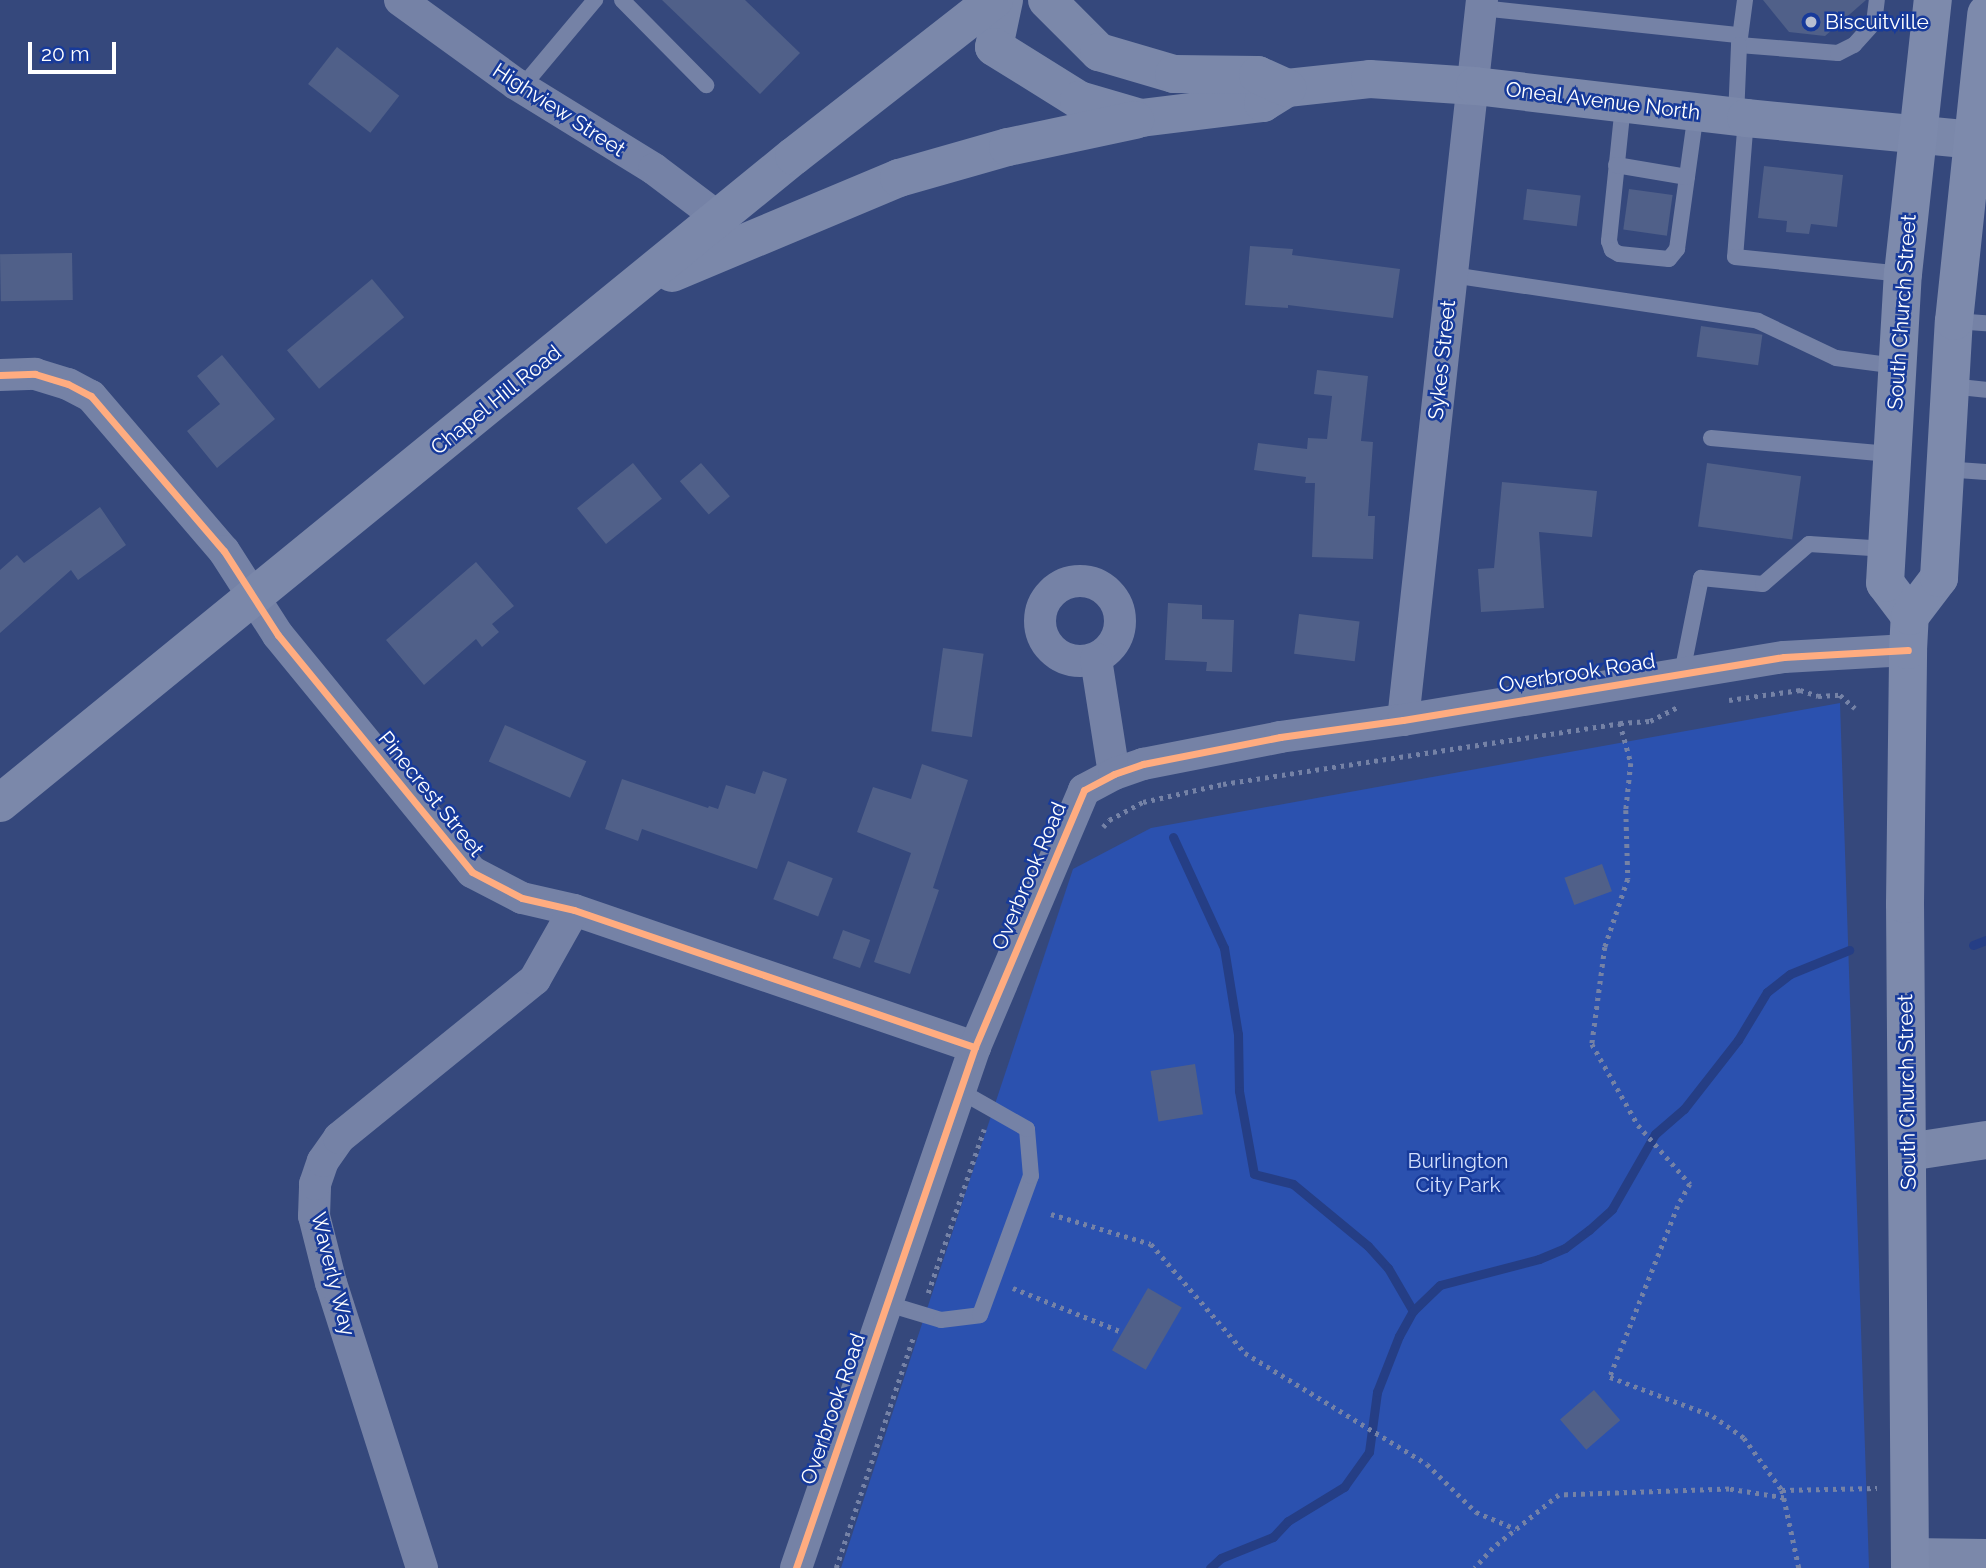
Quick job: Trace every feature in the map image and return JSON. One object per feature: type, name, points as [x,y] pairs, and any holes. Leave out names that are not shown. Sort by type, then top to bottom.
[{"type":"main road","name":"Chapel Hill Road","points":[[0,803],[719,218],[994,0]]},
{"type":"main road","name":"Oneal Avenue North","points":[[1004,0],[994,47],[1079,100],[1141,118],[1263,103],[1287,88],[1370,79],[1475,86],[1741,118],[1918,132],[1980,140]]},
{"type":"main road","name":"Oneal Avenue North","points":[[1047,0],[1099,52],[1174,74],[1258,75],[1287,88]]},
{"type":"main road","name":"South Church Street","points":[[1910,1563],[1905,904],[1909,633],[1885,583],[1903,274],[1933,0]]},
{"type":"main road","points":[[1909,633],[1939,578],[1944,469],[1968,388],[1986,14]]},
{"type":"main road","points":[[631,290],[899,178],[1008,147],[1141,118]]},
{"type":"main road","points":[[1908,1152],[1986,1140]]},
{"type":"main road","points":[[1910,1563],[1986,1558]]},
{"type":"street","name":"Highview Street","points":[[400,0],[522,87],[654,169],[719,218]]},
{"type":"street","name":"Sykes Street","points":[[1403,720],[1475,86],[1481,4]]},
{"type":"street","name":"Pinecrest Street","points":[[0,375],[35,374],[68,384],[91,396],[224,551],[278,635],[472,872],[522,898],[574,910],[975,1047]]},
{"type":"street","name":"Overbrook Road","points":[[796,1568],[975,1047],[1084,790],[1114,774],[1143,764],[1280,737],[1403,720],[1784,657],[1909,633]]},
{"type":"street","points":[[1096,659],[1114,774]]},
{"type":"street","name":"Waverly Way","points":[[422,1568],[331,1283],[314,1216],[315,1184],[323,1161],[339,1138],[535,979],[574,910]]},
{"type":"lane","points":[[522,87],[595,0]]},
{"type":"lane","points":[[622,0],[706,85]]},
{"type":"lane","points":[[1745,0],[1739,40],[1741,118],[1735,257],[1903,274]]},
{"type":"lane","points":[[1481,4],[1838,53],[1854,45],[1874,23],[1877,0]]},
{"type":"lane","points":[[1623,105],[1609,241],[1612,250],[1619,254],[1669,259],[1674,254],[1696,112]]},
{"type":"lane","points":[[1616,165],[1687,177]]},
{"type":"lane","points":[[1452,275],[1758,321],[1836,358],[1897,366]]},
{"type":"lane","points":[[1711,438],[1892,454]]},
{"type":"lane","points":[[1944,469],[1986,472]]},
{"type":"lane","points":[[1682,673],[1701,578],[1763,584],[1809,544],[1887,549]]},
{"type":"lane","points":[[888,1304],[941,1320],[980,1315],[1031,1176],[1027,1129],[960,1091]]},
{"type":"path","points":[[1719,701],[1800,690],[1818,696],[1840,695],[1855,708]]},
{"type":"path","points":[[1100,831],[1109,820],[1143,803],[1223,784],[1620,723],[1650,721],[1679,707]]},
{"type":"path","points":[[1620,723],[1631,763],[1626,810],[1628,879],[1605,947],[1592,1044],[1638,1125],[1690,1184],[1678,1206],[1610,1377],[1713,1416],[1744,1438],[1782,1490],[1799,1568]]},
{"type":"path","points":[[1051,1214],[1151,1244],[1245,1353],[1427,1464],[1476,1512],[1517,1530]]},
{"type":"path","points":[[992,1281],[1044,1298],[1122,1332]]},
{"type":"path","points":[[1782,1490],[1909,1487]]},
{"type":"path","points":[[1475,1568],[1493,1548],[1559,1495],[1729,1489],[1784,1499]]},
{"type":"green space","name":"Burlington City Park","points":[[1840,703],[1869,1568],[841,1568],[1073,869],[1151,828]]},
{"type":"building","points":[[662,0],[745,0],[800,53],[760,94]]},
{"type":"building","name":"Biscuitville","points":[[1763,0],[1866,0],[1825,36],[1789,32]]},
{"type":"building","points":[[337,47],[399,96],[370,133],[308,84]]},
{"type":"building","points":[[1764,166],[1843,175],[1837,227],[1811,224],[1809,234],[1786,232],[1787,221],[1758,218]]},
{"type":"building","points":[[1527,189],[1581,196],[1577,226],[1523,220]]},
{"type":"building","points":[[1629,189],[1673,195],[1667,236],[1623,230]]},
{"type":"building","points":[[1250,246],[1293,249],[1292,255],[1400,269],[1393,318],[1288,305],[1288,308],[1245,305]]},
{"type":"building","points":[[72,253],[73,300],[1,301],[0,254]]},
{"type":"building","points":[[372,279],[404,317],[319,389],[287,350]]},
{"type":"building","points":[[1701,326],[1762,335],[1758,365],[1697,357]]},
{"type":"building","points":[[222,355],[275,419],[217,468],[187,431],[220,404],[197,376]]},
{"type":"building","points":[[1317,370],[1368,376],[1361,441],[1373,442],[1368,516],[1375,516],[1373,559],[1312,557],[1315,483],[1305,483],[1306,477],[1254,470],[1258,443],[1307,449],[1308,438],[1327,439],[1332,396],[1314,394]]},
{"type":"building","points":[[633,463],[662,499],[606,544],[577,508]]},
{"type":"building","points":[[701,463],[730,496],[709,515],[680,481]]},
{"type":"building","points":[[1707,463],[1801,476],[1792,540],[1698,526]]},
{"type":"building","points":[[1502,482],[1597,491],[1592,537],[1539,532],[1544,608],[1481,612],[1478,569],[1494,568]]},
{"type":"building","points":[[100,507],[126,545],[78,580],[71,570],[0,633],[0,570],[17,555],[24,563]]},
{"type":"building","points":[[476,562],[514,606],[492,624],[499,632],[482,647],[476,639],[424,685],[386,640]]},
{"type":"building","points":[[1168,603],[1202,605],[1202,619],[1234,620],[1232,672],[1206,671],[1207,662],[1165,660]]},
{"type":"building","points":[[1299,614],[1360,621],[1355,661],[1294,654]]},
{"type":"building","points":[[943,648],[984,654],[972,737],[931,731]]},
{"type":"building","points":[[505,725],[586,761],[570,798],[489,762]]},
{"type":"building","points":[[922,764],[968,780],[933,888],[939,890],[910,974],[874,962],[911,853],[857,832],[873,787],[911,799]]},
{"type":"building","points":[[763,771],[787,779],[757,869],[642,829],[638,841],[605,829],[622,779],[718,809],[726,785],[755,794]]},
{"type":"building","points":[[788,861],[833,878],[818,916],[773,899]]},
{"type":"building","points":[[1602,864],[1612,891],[1574,905],[1564,878]]},
{"type":"building","points":[[843,930],[870,940],[860,968],[833,958]]},
{"type":"building","points":[[1195,1064],[1203,1114],[1159,1121],[1151,1071]]},
{"type":"building","points":[[1148,1288],[1182,1308],[1146,1370],[1112,1350]]},
{"type":"building","points":[[1594,1390],[1620,1420],[1586,1450],[1560,1420]]},
{"type":"waterway","points":[[1173,837],[1224,948],[1238,1034],[1239,1091],[1254,1174],[1293,1184],[1368,1246],[1388,1268],[1413,1311]]},
{"type":"waterway","points":[[1973,945],[1986,940]]},
{"type":"waterway","points":[[1210,1568],[1221,1558],[1273,1537],[1288,1521],[1344,1487],[1369,1452],[1377,1392],[1399,1336],[1413,1311],[1440,1285],[1539,1259],[1565,1248],[1589,1230],[1612,1209],[1655,1134],[1684,1109],[1738,1040],[1767,992],[1790,974],[1849,950]]},
{"type":"cycle path","points":[[0,375],[35,374],[68,384],[91,396],[224,551],[278,635],[472,872],[522,898],[574,910],[975,1047]]},
{"type":"cycle path","points":[[796,1568],[975,1047],[1084,790],[1114,774],[1143,764],[1280,737],[1403,720],[1784,657],[1908,650]]},
{"type":"place","name":"Biscuitville","points":[[1811,22]]}]
